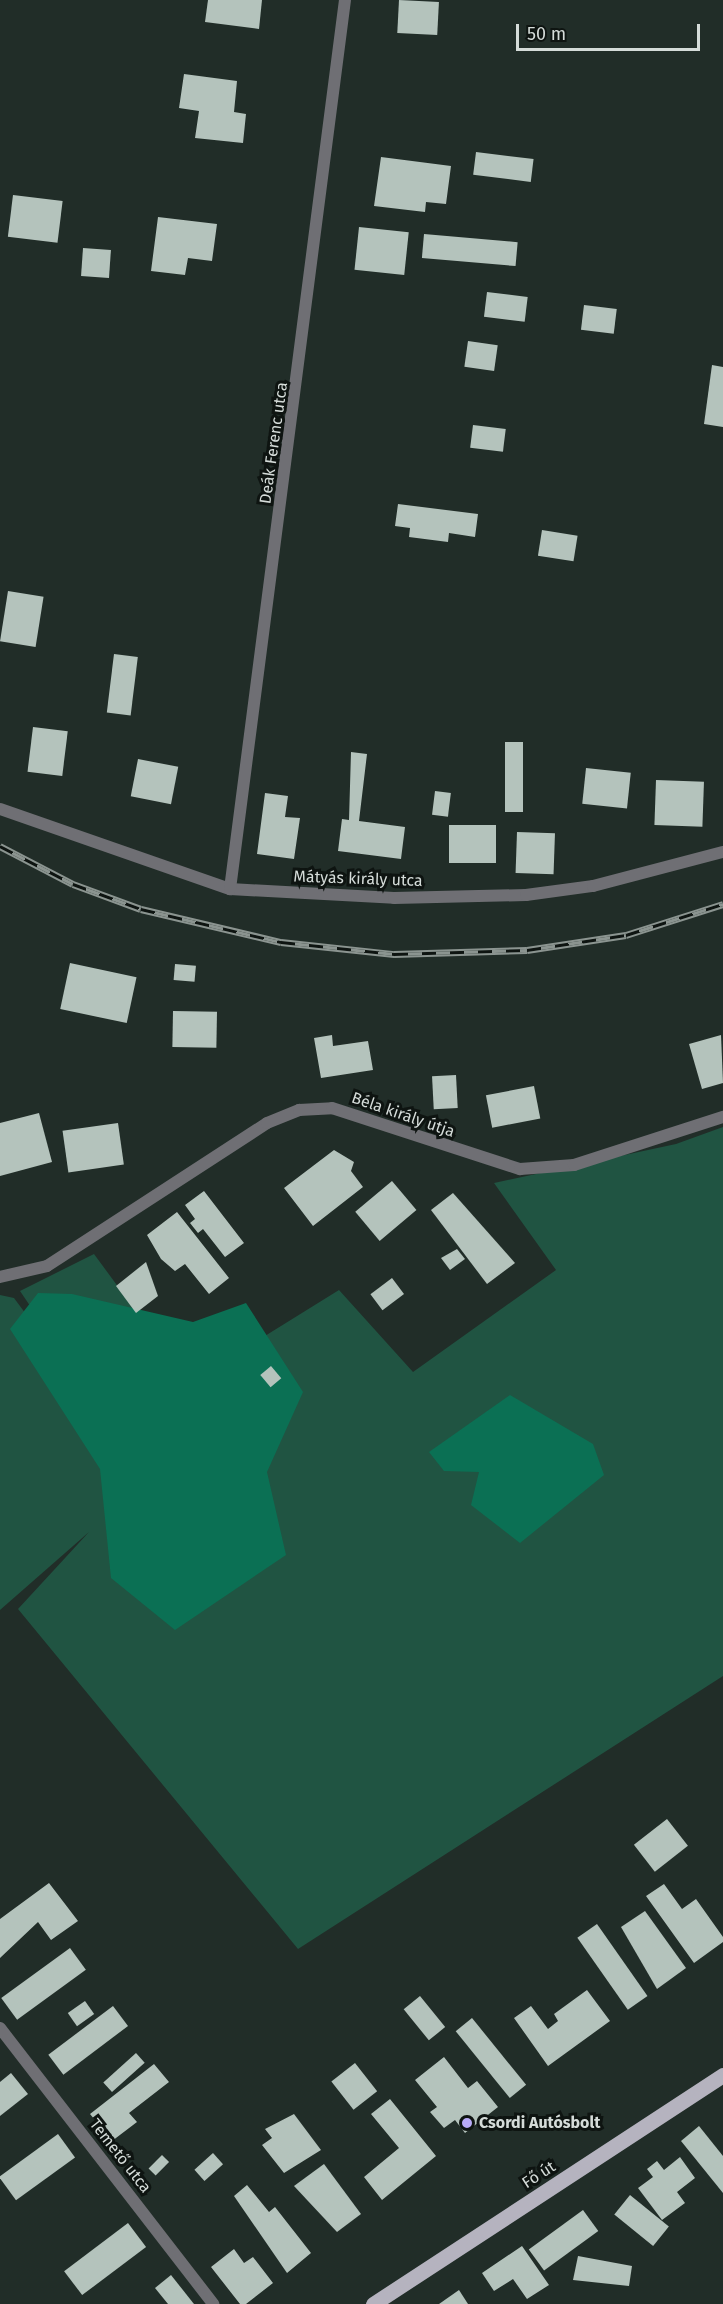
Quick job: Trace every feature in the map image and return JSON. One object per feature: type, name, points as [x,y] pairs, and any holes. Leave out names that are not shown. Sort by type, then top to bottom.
[{"type":"main road","name":"Fő út","points":[[373,2304],[723,2074]]},
{"type":"street","name":"Deák Ferenc utca","points":[[230,890],[345,0]]},
{"type":"street","name":"Mátyás király utca","points":[[0,809],[230,890],[394,898],[526,895],[593,886],[723,852]]},
{"type":"street","name":"Béla király útja","points":[[0,1277],[47,1266],[267,1123],[299,1110],[332,1108],[497,1165],[528,1169],[574,1165],[723,1117]]},
{"type":"street","name":"Temető utca","points":[[0,2028],[213,2304]]},
{"type":"green space","points":[[723,1127],[723,1676],[298,1949],[18,1609],[89,1532],[0,1610],[0,1295],[14,1298],[130,1454],[20,1291],[94,1254],[189,1383],[339,1290],[413,1372],[556,1270],[494,1183],[676,1144]]},
{"type":"green space","points":[[38,1293],[72,1294],[193,1322],[246,1303],[303,1392],[267,1472],[286,1555],[175,1630],[111,1578],[100,1469],[10,1329]]},
{"type":"green space","points":[[510,1395],[593,1444],[604,1475],[520,1543],[471,1505],[479,1472],[444,1471],[429,1452]]},
{"type":"building","points":[[208,0],[262,0],[259,29],[205,22]]},
{"type":"building","points":[[399,0],[439,2],[437,35],[397,33]]},
{"type":"building","points":[[184,74],[237,81],[234,112],[246,114],[243,143],[195,138],[199,111],[179,108]]},
{"type":"building","points":[[476,152],[534,159],[531,182],[473,175]]},
{"type":"building","points":[[381,157],[451,166],[446,204],[426,202],[425,212],[374,206]]},
{"type":"building","points":[[13,195],[63,201],[58,243],[8,237]]},
{"type":"building","points":[[158,217],[217,224],[212,261],[188,258],[185,275],[151,271]]},
{"type":"building","points":[[359,227],[409,232],[404,275],[355,270]]},
{"type":"building","points":[[424,234],[518,242],[516,266],[422,258]]},
{"type":"building","points":[[83,248],[111,250],[109,278],[81,276]]},
{"type":"building","points":[[487,292],[528,297],[525,322],[484,317]]},
{"type":"building","points":[[584,305],[617,309],[614,334],[581,330]]},
{"type":"building","points":[[468,341],[498,345],[494,371],[464,367]]},
{"type":"building","points":[[712,365],[723,367],[723,427],[704,424]]},
{"type":"building","points":[[473,425],[506,429],[503,452],[470,448]]},
{"type":"building","points":[[398,504],[478,514],[475,537],[449,533],[448,542],[409,537],[410,528],[395,526]]},
{"type":"building","points":[[542,530],[578,536],[573,561],[538,556]]},
{"type":"building","points":[[8,591],[44,597],[36,647],[0,641]]},
{"type":"building","points":[[114,654],[138,657],[131,715],[107,713]]},
{"type":"building","points":[[33,727],[68,731],[62,776],[28,772]]},
{"type":"building","points":[[505,742],[523,742],[523,812],[505,812]]},
{"type":"building","points":[[351,752],[367,754],[359,821],[405,827],[401,859],[338,851],[342,819],[349,820]]},
{"type":"building","points":[[138,759],[178,767],[171,804],[131,796]]},
{"type":"building","points":[[586,768],[631,773],[627,809],[582,804]]},
{"type":"building","points":[[656,780],[704,782],[702,827],[654,825]]},
{"type":"building","points":[[435,791],[451,793],[448,817],[432,815]]},
{"type":"building","points":[[265,793],[288,796],[285,817],[300,818],[294,859],[257,854]]},
{"type":"building","points":[[449,825],[496,825],[496,863],[449,863]]},
{"type":"building","points":[[517,832],[555,833],[554,874],[516,873]]},
{"type":"building","points":[[70,963],[137,977],[127,1023],[60,1009]]},
{"type":"building","points":[[175,964],[196,966],[195,982],[174,980]]},
{"type":"building","points":[[173,1011],[217,1012],[216,1048],[172,1047]]},
{"type":"building","points":[[332,1035],[333,1046],[368,1041],[373,1070],[321,1078],[314,1038]]},
{"type":"building","points":[[721,1035],[723,1083],[702,1089],[689,1044]]},
{"type":"building","points":[[456,1075],[458,1108],[434,1109],[432,1076]]},
{"type":"building","points":[[534,1086],[540,1118],[492,1128],[486,1095]]},
{"type":"building","points":[[39,1113],[52,1162],[0,1176],[0,1123]]},
{"type":"building","points":[[118,1123],[124,1165],[68,1172],[63,1131]]},
{"type":"building","points":[[334,1150],[354,1162],[351,1171],[363,1187],[313,1226],[284,1188]]},
{"type":"building","points":[[392,1181],[416,1210],[380,1241],[355,1212]]},
{"type":"building","points":[[204,1191],[244,1243],[225,1257],[203,1229],[198,1233],[190,1223],[195,1219],[185,1205]]},
{"type":"building","points":[[453,1193],[515,1263],[487,1284],[431,1210]]},
{"type":"building","points":[[177,1212],[229,1278],[209,1294],[185,1264],[175,1271],[161,1259],[147,1235]]},
{"type":"building","points":[[457,1249],[465,1259],[450,1270],[441,1258]]},
{"type":"building","points":[[146,1262],[158,1296],[136,1313],[116,1286]]},
{"type":"building","points":[[392,1278],[404,1294],[382,1310],[370,1294]]},
{"type":"building","points":[[271,1366],[281,1378],[271,1387],[260,1375]]},
{"type":"building","points":[[667,1819],[688,1846],[655,1872],[634,1845]]},
{"type":"building","points":[[49,1883],[78,1921],[51,1940],[38,1922],[0,1958],[0,1919]]},
{"type":"building","points":[[664,1884],[682,1909],[696,1899],[723,1937],[723,1942],[694,1963],[646,1896]]},
{"type":"building","points":[[645,1911],[686,1968],[657,1989],[621,1927]]},
{"type":"building","points":[[597,1924],[647,1996],[628,2010],[577,1938]]},
{"type":"building","points":[[70,1948],[86,1970],[17,2020],[1,1998]]},
{"type":"building","points":[[587,1990],[610,2021],[548,2066],[514,2018],[531,2006],[548,2029],[558,2021],[554,2014]]},
{"type":"building","points":[[420,1996],[445,2027],[429,2040],[404,2009]]},
{"type":"building","points":[[85,2001],[94,2014],[77,2026],[68,2013]]},
{"type":"building","points":[[113,2006],[128,2026],[63,2075],[48,2055]]},
{"type":"building","points":[[472,2018],[526,2085],[510,2098],[456,2031]]},
{"type":"building","points":[[136,2053],[145,2063],[112,2092],[103,2082]]},
{"type":"building","points":[[444,2057],[468,2088],[477,2081],[498,2107],[465,2133],[455,2120],[444,2128],[430,2112],[437,2107],[415,2080]]},
{"type":"building","points":[[355,2063],[377,2091],[354,2110],[331,2081]]},
{"type":"building","points":[[154,2064],[169,2082],[129,2113],[137,2122],[112,2141],[90,2114]]},
{"type":"building","points":[[11,2073],[28,2094],[0,2116],[0,2082]]},
{"type":"building","points":[[390,2099],[436,2156],[382,2200],[364,2177],[399,2148],[371,2114]]},
{"type":"building","points":[[294,2114],[321,2150],[284,2173],[262,2145],[272,2138],[265,2129]]},
{"type":"building","points":[[699,2126],[723,2156],[723,2193],[681,2141]]},
{"type":"building","points":[[58,2134],[75,2157],[16,2200],[0,2176]]},
{"type":"building","points":[[213,2153],[223,2164],[204,2181],[194,2170]]},
{"type":"building","points":[[162,2155],[169,2162],[156,2176],[149,2168]]},
{"type":"building","points":[[680,2157],[695,2178],[677,2192],[685,2203],[662,2220],[638,2188],[653,2177],[647,2169],[657,2161],[664,2170]]},
{"type":"building","points":[[324,2164],[361,2214],[337,2232],[294,2186]]},
{"type":"building","points":[[247,2185],[269,2212],[275,2207],[311,2253],[287,2273],[234,2196]]},
{"type":"building","points":[[630,2195],[669,2226],[653,2246],[614,2214]]},
{"type":"building","points":[[583,2210],[598,2231],[544,2270],[529,2249]]},
{"type":"building","points":[[128,2223],[146,2247],[82,2295],[64,2271]]},
{"type":"building","points":[[522,2246],[549,2285],[527,2299],[513,2279],[494,2291],[482,2273]]},
{"type":"building","points":[[234,2249],[244,2263],[253,2257],[273,2283],[246,2304],[240,2304],[211,2267]]},
{"type":"building","points":[[578,2256],[632,2266],[629,2286],[573,2280]]},
{"type":"building","points":[[171,2275],[194,2304],[168,2304],[155,2288]]},
{"type":"building","points":[[459,2290],[468,2304],[439,2304]]},
{"type":"railway","points":[[0,846],[73,884],[141,909],[281,942],[394,954],[527,950],[626,935],[723,904]]},
{"type":"place","name":"Csordi Autósbolt","points":[[467,2123]]}]
